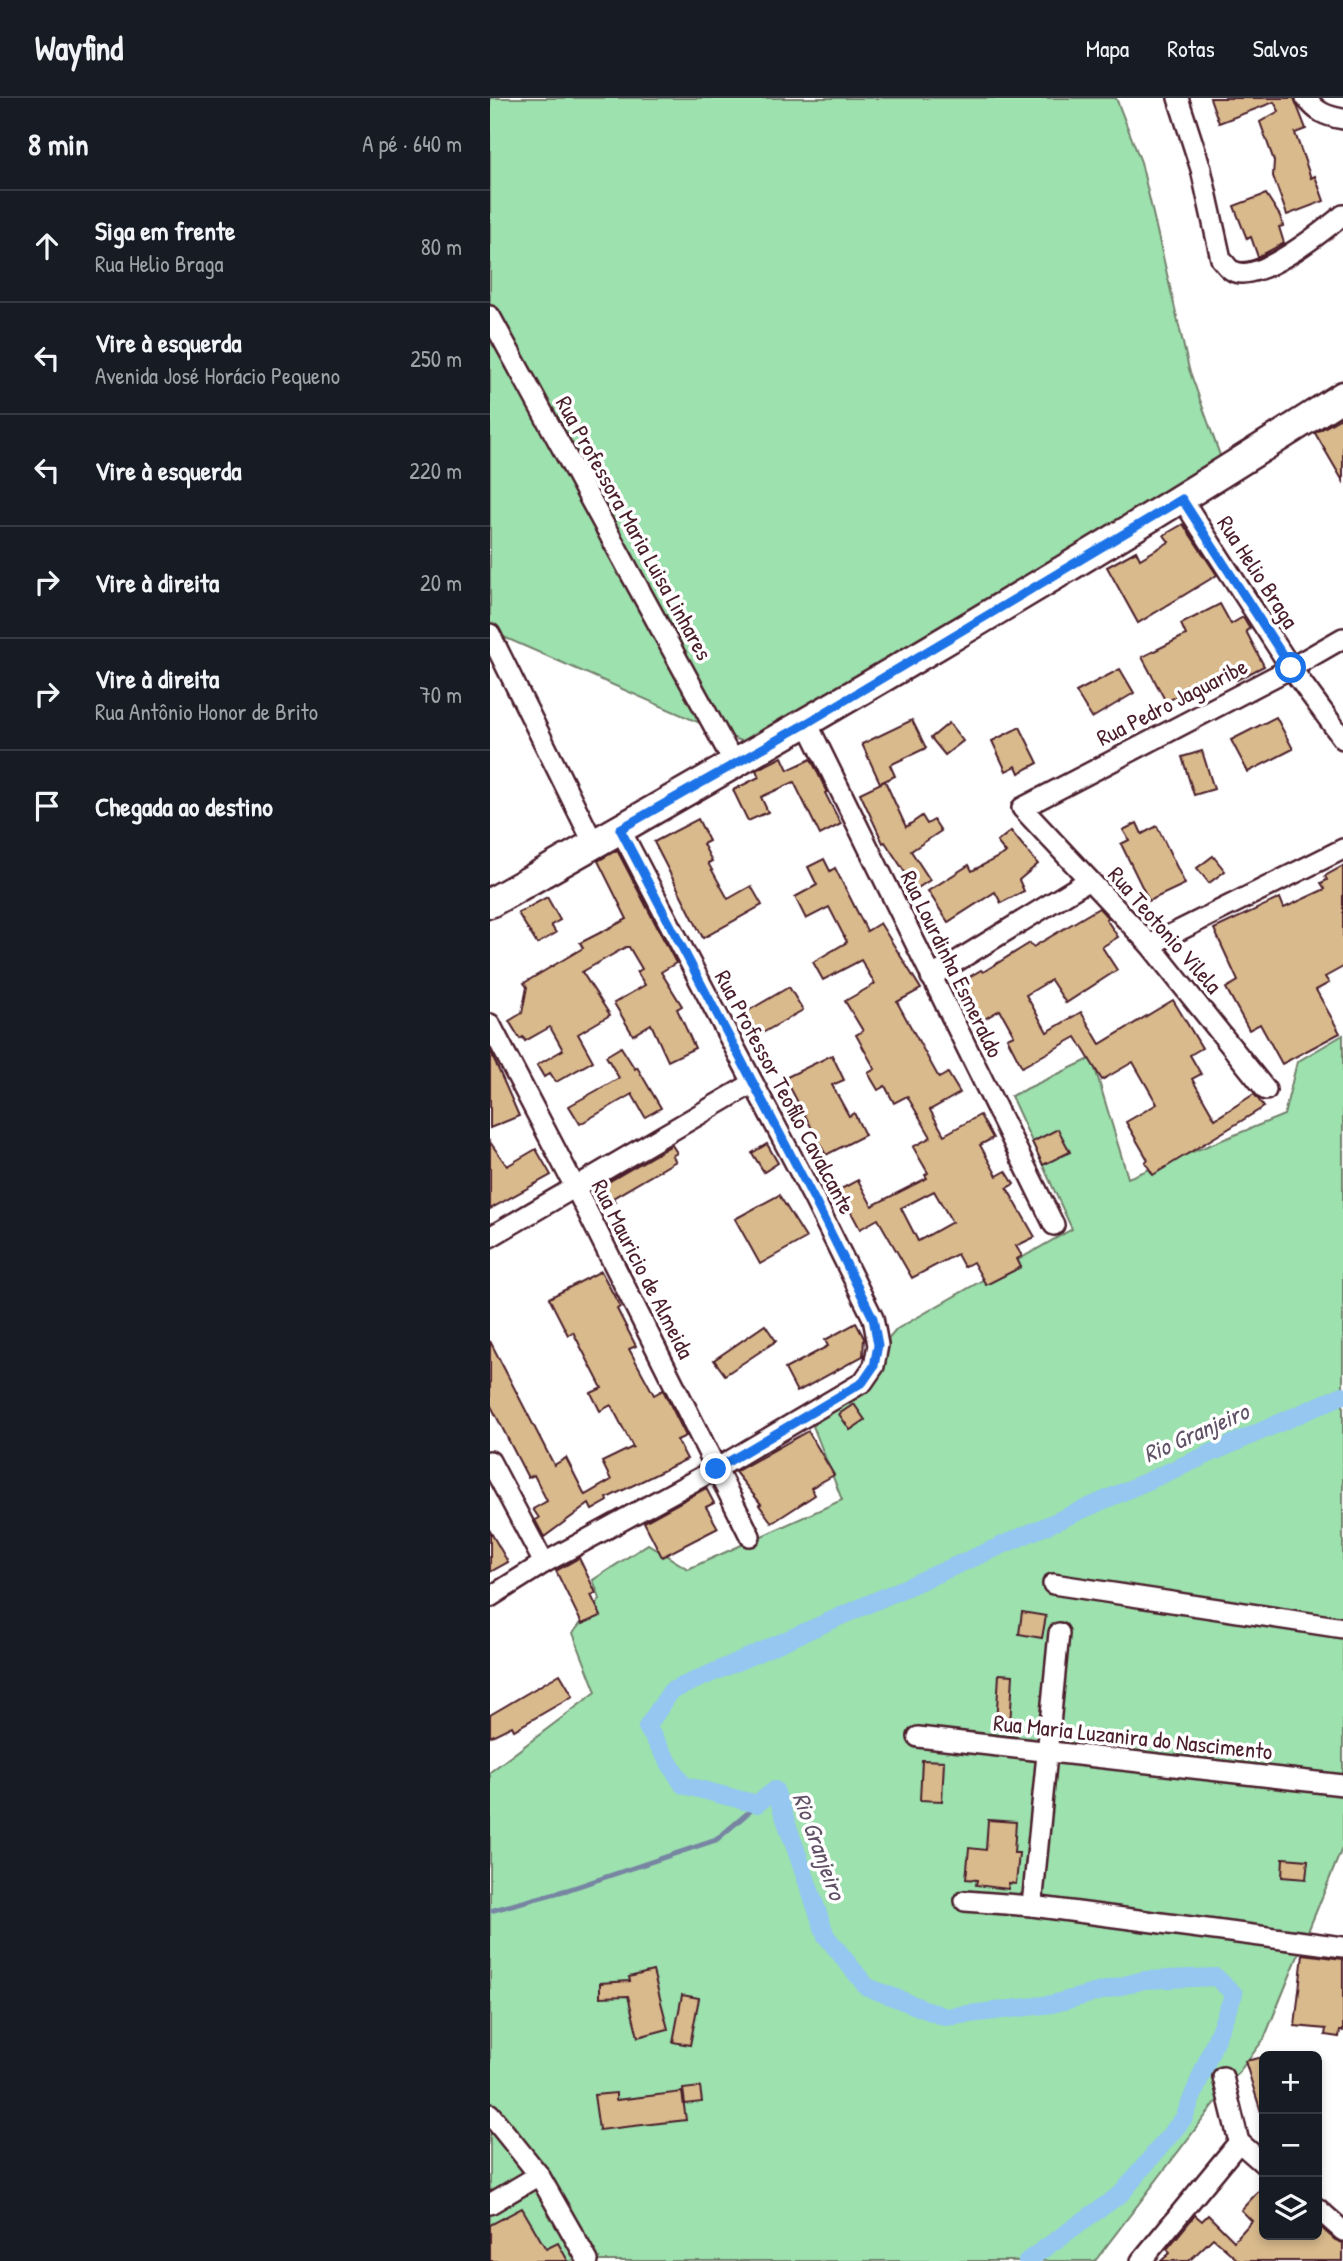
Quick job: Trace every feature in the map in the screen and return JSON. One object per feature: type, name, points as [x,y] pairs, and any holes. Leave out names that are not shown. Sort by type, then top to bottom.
[{"type":"street","points":[[1178,98],[1201,169],[1221,259],[1231,270],[1252,272],[1274,264],[1343,215]]},
{"type":"street","points":[[1306,98],[1322,115],[1343,119]]},
{"type":"street","name":"Rua Professora Maria Luisa Linhares","points":[[490,316],[734,763]]},
{"type":"street","points":[[490,903],[807,723],[1182,499],[1343,396]]},
{"type":"street","name":"Rua Helio Braga","points":[[1182,499],[1291,668],[1343,739]]},
{"type":"street","points":[[490,634],[594,844]]},
{"type":"street","name":"Rua Pedro Jaguaribe","points":[[1022,808],[1291,668],[1343,638]]},
{"type":"street","name":"Rua Lourdinha Esmeraldo","points":[[807,723],[1054,1225]]},
{"type":"street","name":"Rua Teotonio Vilela","points":[[1022,808],[1150,945],[1266,1090]]},
{"type":"street","name":"Rua Professor Teofilo Cavalcante","points":[[620,829],[814,1199],[873,1318],[878,1345],[874,1366],[863,1382],[716,1469]]},
{"type":"street","points":[[1150,945],[1343,849]]},
{"type":"street","points":[[931,977],[1089,880]]},
{"type":"street","name":"Rua Mauricio de Almeida","points":[[490,1024],[750,1536]]},
{"type":"street","points":[[490,1237],[753,1083]]},
{"type":"street","points":[[490,1461],[544,1563]]},
{"type":"street","points":[[490,1597],[544,1563],[716,1469]]},
{"type":"street","points":[[1053,1584],[1343,1628]]},
{"type":"street","points":[[1032,1906],[1059,1633]]},
{"type":"street","name":"Rua Maria Luzanira do Nascimento","points":[[918,1737],[1343,1785]]},
{"type":"street","points":[[965,1902],[1032,1906],[1343,1947]]},
{"type":"street","points":[[1223,2077],[1239,2142],[1259,2160]]},
{"type":"street","points":[[490,2114],[539,2175],[588,2261]]},
{"type":"street","points":[[1141,2261],[1239,2142]]},
{"type":"street","points":[[490,2204],[539,2175]]},
{"type":"street","points":[[1322,2212],[1343,2231]]},
{"type":"green space","points":[[490,98],[1116,98],[1141,162],[1189,369],[1222,461],[743,742],[490,631]]},
{"type":"green space","points":[[1343,1035],[1343,1846],[1264,2039],[1095,2261],[490,2261],[490,1772],[596,1692],[573,1633],[600,1599],[593,1580],[648,1544],[688,1569],[842,1500],[813,1426],[897,1329],[1072,1229],[1011,1096],[1092,1058],[1128,1178],[1284,1115],[1297,1062]]},
{"type":"building","points":[[1210,98],[1294,98],[1306,129],[1295,133],[1311,178],[1315,176],[1324,201],[1287,215],[1273,176],[1274,161],[1260,122],[1279,111],[1274,102],[1219,123]]},
{"type":"building","points":[[1266,194],[1280,216],[1283,226],[1279,227],[1284,243],[1258,257],[1251,237],[1247,239],[1234,206]]},
{"type":"building","points":[[1343,417],[1343,481],[1315,433]]},
{"type":"building","points":[[1183,524],[1217,575],[1138,623],[1107,567],[1136,551],[1140,559],[1169,542],[1164,535]]},
{"type":"building","points":[[1220,604],[1231,624],[1243,617],[1250,628],[1246,631],[1264,666],[1237,680],[1233,673],[1214,683],[1211,679],[1166,702],[1142,657],[1186,635],[1181,624]]},
{"type":"building","points":[[1120,669],[1134,693],[1092,718],[1076,692]]},
{"type":"building","points":[[1276,717],[1293,749],[1248,772],[1231,740]]},
{"type":"building","points":[[912,720],[926,748],[890,765],[895,776],[880,783],[862,744]]},
{"type":"building","points":[[949,723],[963,741],[945,755],[931,738]]},
{"type":"building","points":[[1020,727],[1038,763],[1019,773],[1016,766],[1006,771],[992,741]]},
{"type":"building","points":[[1202,751],[1214,789],[1194,795],[1182,757]]},
{"type":"building","points":[[782,757],[788,770],[811,759],[841,824],[820,835],[794,782],[761,797],[768,812],[748,821],[733,790],[759,777],[756,770]]},
{"type":"building","points":[[885,781],[906,827],[922,816],[927,824],[934,820],[941,831],[911,851],[930,880],[916,889],[885,842],[883,843],[860,793]]},
{"type":"building","points":[[698,819],[709,841],[703,844],[712,861],[708,863],[728,899],[751,886],[762,905],[703,938],[654,842]]},
{"type":"building","points":[[1137,823],[1142,834],[1157,826],[1185,884],[1149,901],[1121,844],[1129,840],[1123,830]]},
{"type":"building","points":[[1011,831],[1038,864],[1019,880],[1024,891],[1001,903],[995,892],[948,922],[928,891],[969,865],[972,871],[1006,853],[997,842]]},
{"type":"building","points":[[617,850],[676,963],[661,972],[682,1006],[677,1009],[695,1048],[668,1061],[651,1024],[633,1035],[614,1003],[645,985],[637,972],[642,969],[629,947],[626,947],[582,972],[610,1015],[578,1034],[593,1061],[556,1082],[550,1073],[544,1077],[537,1065],[563,1050],[550,1027],[525,1041],[523,1037],[520,1039],[509,1021],[522,1013],[527,987],[524,983],[583,948],[580,943],[627,919],[598,861]]},
{"type":"building","points":[[1213,856],[1225,871],[1209,883],[1197,868]]},
{"type":"building","points":[[824,859],[830,871],[835,868],[867,931],[880,923],[921,989],[897,1002],[939,1078],[948,1073],[960,1093],[930,1110],[944,1135],[980,1115],[993,1138],[980,1145],[997,1176],[1006,1171],[1014,1184],[1007,1188],[1035,1237],[1016,1246],[1022,1256],[1017,1259],[1021,1267],[986,1285],[973,1262],[964,1267],[957,1254],[912,1278],[878,1219],[860,1229],[839,1190],[858,1180],[872,1206],[927,1178],[925,1175],[928,1173],[913,1147],[931,1137],[907,1096],[894,1103],[885,1086],[878,1090],[868,1073],[875,1069],[856,1035],[863,1031],[845,1001],[875,984],[861,960],[823,980],[813,962],[847,942],[829,907],[806,919],[795,897],[817,885],[808,867]],"holes":[[[934,1191],[952,1222],[918,1241],[901,1208]]]},
{"type":"building","points":[[1343,866],[1343,967],[1325,977],[1329,983],[1316,990],[1340,1033],[1282,1064],[1260,1024],[1249,1030],[1226,988],[1238,981],[1214,929],[1280,898],[1284,908],[1325,889],[1321,883],[1327,880],[1325,876]]},
{"type":"building","points":[[547,897],[560,920],[551,925],[556,933],[537,944],[518,913]]},
{"type":"building","points":[[1099,908],[1118,937],[1102,947],[1117,970],[1066,1003],[1051,980],[1026,995],[1047,1032],[1081,1012],[1100,1044],[1173,1000],[1202,1048],[1190,1055],[1201,1074],[1192,1079],[1215,1119],[1254,1094],[1264,1107],[1153,1175],[1145,1162],[1148,1160],[1126,1122],[1157,1104],[1133,1062],[1102,1080],[1076,1037],[1022,1067],[1007,1038],[1014,1035],[1000,1010],[976,1024],[954,986],[1030,943],[1033,947]]},
{"type":"building","points":[[789,987],[803,1010],[759,1035],[746,1012]]},
{"type":"building","points":[[621,1047],[635,1069],[637,1067],[661,1108],[645,1117],[632,1094],[580,1124],[569,1106],[619,1078],[606,1056]]},
{"type":"building","points":[[490,1050],[519,1116],[490,1128]]},
{"type":"building","points":[[832,1055],[844,1080],[832,1085],[849,1116],[854,1113],[865,1135],[826,1155],[785,1078]]},
{"type":"building","points":[[1058,1129],[1070,1152],[1043,1165],[1032,1142]]},
{"type":"building","points":[[490,1142],[507,1166],[536,1149],[551,1175],[490,1209]]},
{"type":"building","points":[[767,1144],[778,1163],[764,1172],[752,1153]]},
{"type":"building","points":[[672,1145],[677,1153],[672,1156],[676,1161],[613,1198],[615,1202],[602,1208],[593,1191]]},
{"type":"building","points":[[779,1195],[806,1238],[760,1264],[735,1219]]},
{"type":"building","points":[[601,1271],[636,1346],[629,1349],[654,1395],[663,1390],[686,1436],[677,1440],[687,1459],[607,1498],[608,1501],[592,1510],[589,1504],[544,1537],[535,1520],[539,1518],[533,1509],[547,1501],[534,1475],[528,1478],[490,1404],[490,1341],[554,1465],[566,1458],[585,1495],[611,1480],[602,1462],[633,1447],[611,1405],[600,1411],[591,1393],[602,1388],[573,1332],[568,1335],[549,1298]]},
{"type":"building","points":[[856,1323],[864,1338],[863,1356],[797,1392],[785,1369],[828,1346],[825,1340]]},
{"type":"building","points":[[765,1325],[776,1341],[725,1375],[714,1360]]},
{"type":"building","points":[[854,1404],[865,1420],[850,1430],[839,1414]]},
{"type":"building","points":[[808,1431],[834,1475],[811,1488],[815,1495],[772,1523],[759,1505],[761,1504],[735,1472]]},
{"type":"building","points":[[706,1488],[714,1503],[706,1507],[718,1528],[662,1557],[644,1522]]},
{"type":"building","points":[[490,1531],[508,1562],[490,1572]]},
{"type":"building","points":[[579,1558],[596,1593],[591,1595],[601,1616],[582,1624],[556,1571]]},
{"type":"building","points":[[1022,1612],[1046,1616],[1042,1638],[1019,1634]]},
{"type":"building","points":[[560,1674],[573,1696],[514,1730],[512,1726],[490,1737],[490,1715]]},
{"type":"building","points":[[999,1674],[1013,1675],[1010,1726],[996,1725]]},
{"type":"building","points":[[922,1760],[944,1761],[942,1801],[920,1800]]},
{"type":"building","points":[[988,1820],[1016,1822],[1014,1853],[1019,1853],[1016,1884],[1009,1883],[1008,1889],[976,1885],[977,1880],[966,1879],[969,1848],[986,1850]]},
{"type":"building","points":[[1283,1858],[1308,1860],[1306,1879],[1282,1877]]},
{"type":"building","points":[[1303,1954],[1343,1959],[1343,2031],[1340,2031],[1339,2037],[1325,2035],[1326,2029],[1295,2026]]},
{"type":"building","points":[[653,1971],[668,2029],[638,2037],[628,1996],[600,1997],[600,1983],[630,1981],[629,1977]]},
{"type":"building","points":[[682,1995],[699,1998],[690,2045],[673,2042]]},
{"type":"building","points":[[1259,2058],[1259,2106],[1245,2061]]},
{"type":"building","points":[[700,2087],[702,2102],[685,2104],[683,2089]]},
{"type":"building","points":[[682,2092],[686,2120],[599,2130],[594,2095],[616,2093],[616,2100]]},
{"type":"building","points":[[1259,2190],[1259,2240],[1322,2240],[1322,2228],[1343,2243],[1343,2261],[1239,2261],[1213,2238],[1189,2261],[1161,2261],[1170,2253],[1167,2249],[1195,2215],[1202,2221],[1208,2215],[1234,2241],[1252,2221],[1241,2210]]},
{"type":"building","points":[[522,2208],[546,2249],[558,2243],[568,2261],[490,2261],[490,2225]]},
{"type":"waterway","name":"Rio Granjeiro","points":[[1027,2261],[1122,2193],[1184,2118],[1234,1994],[1216,1977],[1144,1980],[1052,2004],[945,2017],[867,1987],[826,1936],[775,1790],[757,1804],[683,1785],[647,1727],[671,1691],[1343,1395]]},
{"type":"waterway","points":[[490,1911],[567,1890],[716,1840],[775,1790]]},
{"type":"route","points":[[716,1469],[863,1382],[874,1366],[878,1345],[873,1318],[814,1199],[620,829],[894,672],[1182,499],[1291,668]]}]
